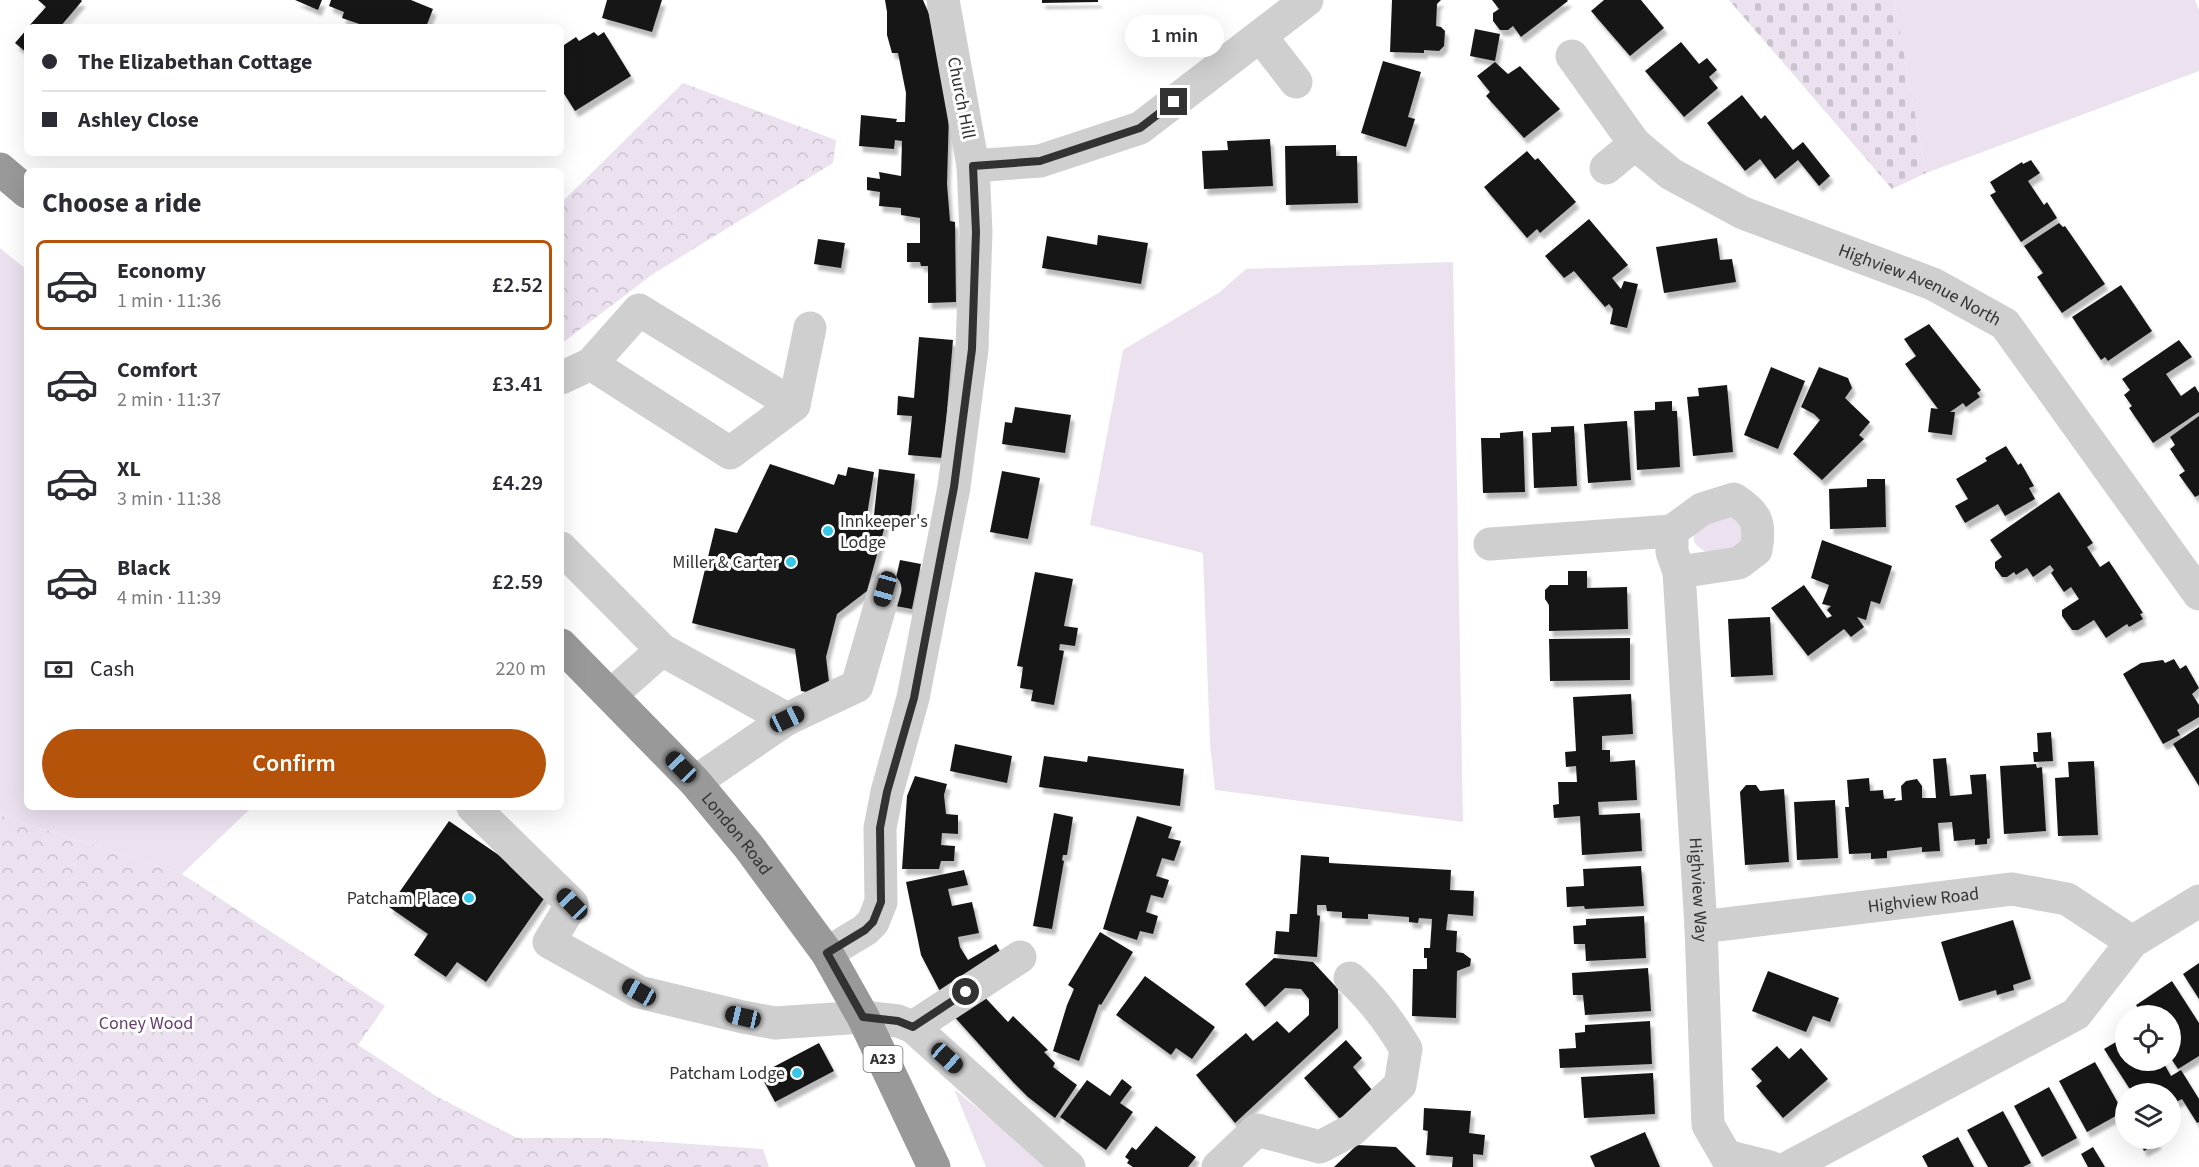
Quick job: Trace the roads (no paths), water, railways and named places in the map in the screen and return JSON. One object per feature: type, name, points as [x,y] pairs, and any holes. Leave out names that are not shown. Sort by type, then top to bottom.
[{"type":"highway","points":[[0,169],[24,189]]},
{"type":"highway","name":"London Road","points":[[564,648],[694,782],[749,846],[827,953]]},
{"type":"highway","name":"A23","points":[[827,953],[863,1017],[934,1167]]},
{"type":"street","name":"Church Hill","points":[[827,953],[865,930],[873,922],[881,902],[880,828],[887,792],[914,698],[948,522],[972,349],[976,232],[973,166],[943,0]]},
{"type":"street","points":[[973,166],[1040,161],[1140,128],[1307,0]]},
{"type":"street","points":[[1261,36],[1296,82]]},
{"type":"street","name":"Highview Avenue North","points":[[1572,56],[1635,144],[1671,174],[1743,213],[1933,284],[2005,324],[2199,594]]},
{"type":"street","points":[[1606,168],[1635,144]]},
{"type":"street","points":[[564,377],[591,364],[639,310],[794,405]]},
{"type":"street","points":[[591,364],[730,453],[794,405],[810,328]]},
{"type":"street","points":[[1490,544],[1672,531],[1702,509],[1734,499],[1750,510],[1760,532],[1756,550],[1739,563],[1679,572]]},
{"type":"street","name":"Highview Way","points":[[1672,531],[1672,552],[1679,572],[1701,927],[1708,1125],[1726,1156],[1770,1167]]},
{"type":"street","points":[[564,551],[662,650],[787,719]]},
{"type":"street","points":[[694,782],[787,719],[857,686],[885,589]]},
{"type":"street","points":[[611,695],[662,650]]},
{"type":"street","points":[[476,810],[572,904],[549,942],[639,992],[743,1017],[775,1023],[863,1017],[898,1021],[913,1027],[1069,1167]]},
{"type":"street","name":"Highview Road","points":[[1701,927],[2012,888],[2067,899],[2132,942]]},
{"type":"street","points":[[1789,1167],[2076,1014],[2132,942],[2199,901]]},
{"type":"street","points":[[913,1027],[1020,957]]},
{"type":"street","points":[[1218,1167],[1257,1130],[1320,1147],[1352,1130],[1400,1085],[1406,1049],[1373,999],[1350,978]]},
{"type":"place","name":"Innkeeper's Lodge","points":[[828,531]]},
{"type":"place","name":"Miller & Carter","points":[[791,562]]},
{"type":"place","name":"Patcham Place","points":[[469,898]]},
{"type":"place","name":"Patcham Lodge","points":[[797,1073]]},
{"type":"park label","name":"Coney Wood","points":[[146,1023]]}]
